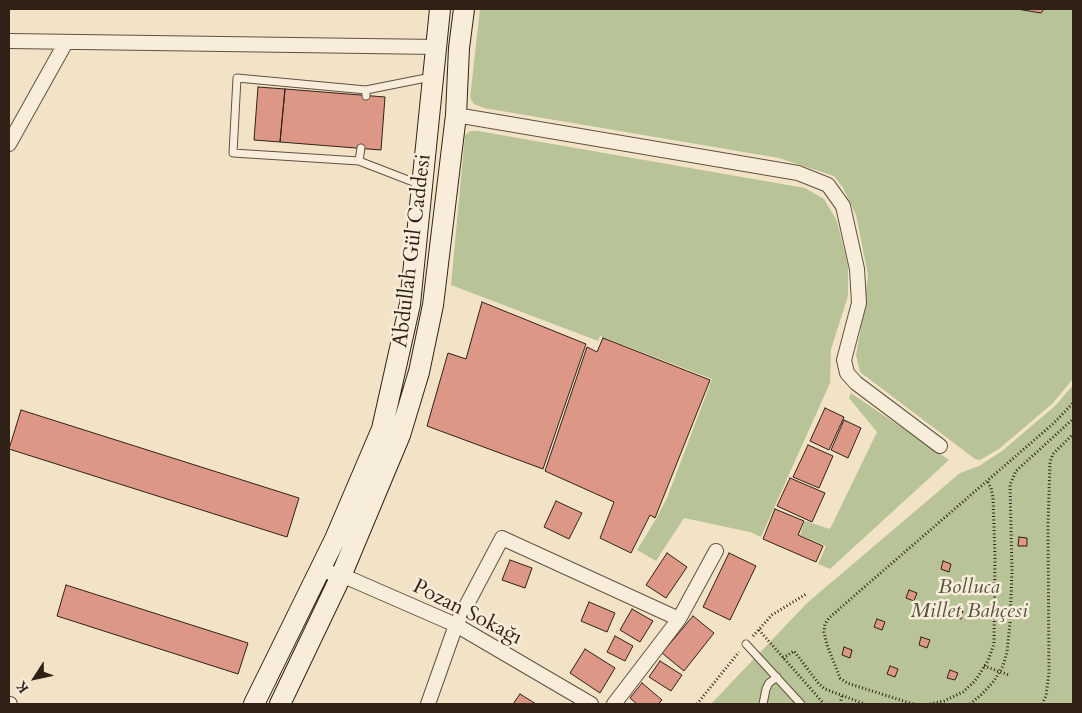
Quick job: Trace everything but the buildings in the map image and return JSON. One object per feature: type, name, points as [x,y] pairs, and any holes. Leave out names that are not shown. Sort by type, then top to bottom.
[{"type":"street","name":"Abdullah Gül Caddesi","points":[[254,704],[320,570],[382,428],[410,304],[440,9]]},
{"type":"street","name":"Abdullah Gül Caddesi","points":[[280,704],[341,576],[400,435],[419,372],[434,305],[456,115],[459,48],[464,9]]},
{"type":"street","points":[[9,41],[459,48]]},
{"type":"street","points":[[9,144],[66,42]]},
{"type":"street","points":[[456,115],[798,173],[828,185],[843,206],[857,269],[859,303],[844,360],[847,373],[856,383],[940,446]]},
{"type":"street","points":[[428,704],[456,624],[502,538],[679,619]]},
{"type":"street","points":[[614,704],[679,619],[716,551]]},
{"type":"street","name":"Pozan Sokağı","points":[[320,570],[341,576],[456,624],[591,704]]},
{"type":"lane","points":[[422,186],[359,162],[233,153],[237,78],[366,93],[434,76]]},
{"type":"lane","points":[[359,162],[360,148]]},
{"type":"lane","points":[[746,644],[801,704]]},
{"type":"lane","points":[[763,704],[769,683],[777,677]]},
{"type":"path","points":[[914,704],[847,683],[840,678],[826,645],[825,624],[829,618],[854,596],[1054,423],[1073,403]]},
{"type":"path","points":[[970,704],[982,694],[999,672],[1003,666],[1006,652],[1010,623],[1012,571],[1010,484],[1016,471],[1073,419]]},
{"type":"path","points":[[1042,704],[1046,696],[1049,673],[1048,525],[1050,462],[1053,454],[1073,434]]},
{"type":"path","points":[[930,704],[944,701],[962,692],[975,681],[994,644],[993,497],[987,480]]},
{"type":"path","points":[[759,630],[824,704]]},
{"type":"path","points":[[784,658],[794,651],[825,689],[865,704]]},
{"type":"path","points":[[984,666],[1009,675]]},
{"type":"path","points":[[840,704],[842,696]]},
{"type":"green space","points":[[480,9],[1073,9],[1073,379],[1053,403],[999,449],[980,460],[975,459],[860,372],[856,355],[868,275],[856,215],[843,188],[834,176],[779,158],[484,108],[474,104],[470,98]]},
{"type":"green space","points":[[470,131],[805,188],[824,199],[837,221],[848,266],[848,296],[831,349],[830,383],[761,537],[750,532],[684,518],[656,561],[637,550],[667,498],[712,379],[600,336],[598,341],[451,285],[465,135]]},
{"type":"green space","name":"Bolluca Millet Bahçesi","points":[[1073,385],[1073,704],[711,704],[807,603],[960,473],[979,466],[1002,451],[1055,406]]},
{"type":"green space","points":[[851,393],[949,460],[830,569],[818,564],[826,546],[800,535],[805,521],[830,529],[877,432],[849,398]]}]
